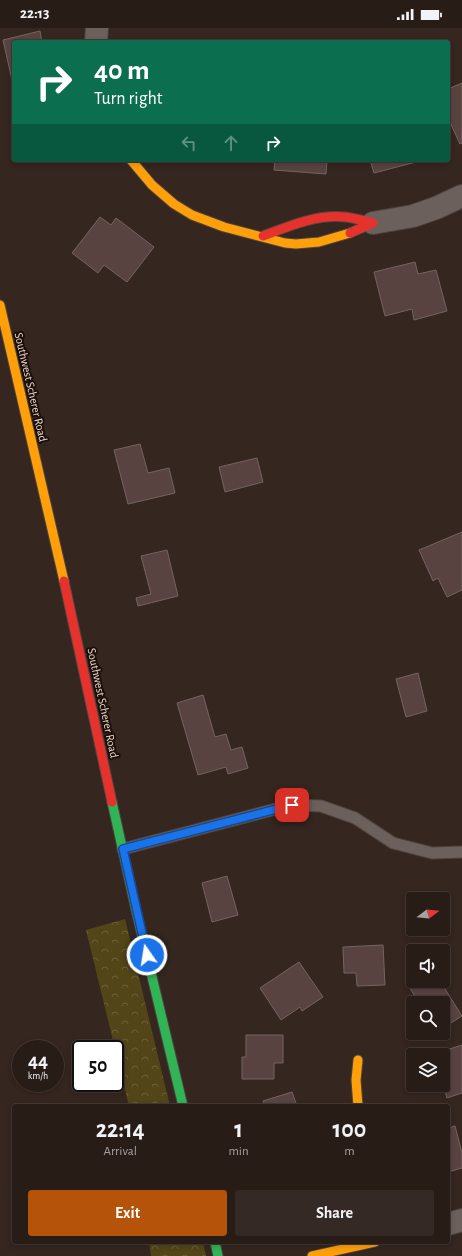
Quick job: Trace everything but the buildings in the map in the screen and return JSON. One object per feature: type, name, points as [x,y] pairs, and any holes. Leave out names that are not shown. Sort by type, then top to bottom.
[{"type":"main road","points":[[133,162],[142,174],[167,198],[197,217],[243,234],[263,236],[285,243],[307,243],[332,239],[356,232],[373,223]]},
{"type":"main road","points":[[263,236],[290,225],[317,218],[355,218],[373,223]]},
{"type":"main road","name":"Southwest Scherer Road","points":[[0,306],[64,580],[123,849],[183,1104]]},
{"type":"main road","points":[[358,1060],[356,1080],[358,1104]]},
{"type":"main road","points":[[215,1244],[218,1256]]},
{"type":"main road","points":[[312,1256],[366,1244]]},
{"type":"street","points":[[96,40],[97,28]]},
{"type":"street","points":[[373,223],[414,216],[462,196]]},
{"type":"street","points":[[450,1223],[462,1220]]},
{"type":"lane","points":[[123,849],[292,805],[320,806],[355,818],[392,843],[432,853],[462,852]]},
{"type":"green space","points":[[125,919],[170,1104],[129,1104],[124,1086],[124,1040],[113,1040],[86,930]]},
{"type":"green space","points":[[149,1244],[203,1244],[206,1256],[151,1256]]},
{"type":"traffic: fast","points":[[112,802],[183,1104]]},
{"type":"traffic: fast","points":[[215,1244],[218,1256]]},
{"type":"traffic: slow","points":[[133,162],[152,185],[174,204],[192,215],[224,227],[285,243],[296,244],[319,242],[350,233]]},
{"type":"traffic: slow","points":[[0,305],[64,581]]},
{"type":"traffic: slow","points":[[358,1060],[356,1080],[358,1104]]},
{"type":"traffic: slow","points":[[312,1256],[366,1244]]},
{"type":"traffic: jam","points":[[263,236],[283,228],[324,217],[345,217],[373,223],[350,233]]},
{"type":"traffic: jam","points":[[64,581],[112,802]]},
{"type":"route","points":[[147,955],[123,849],[292,805]]}]
